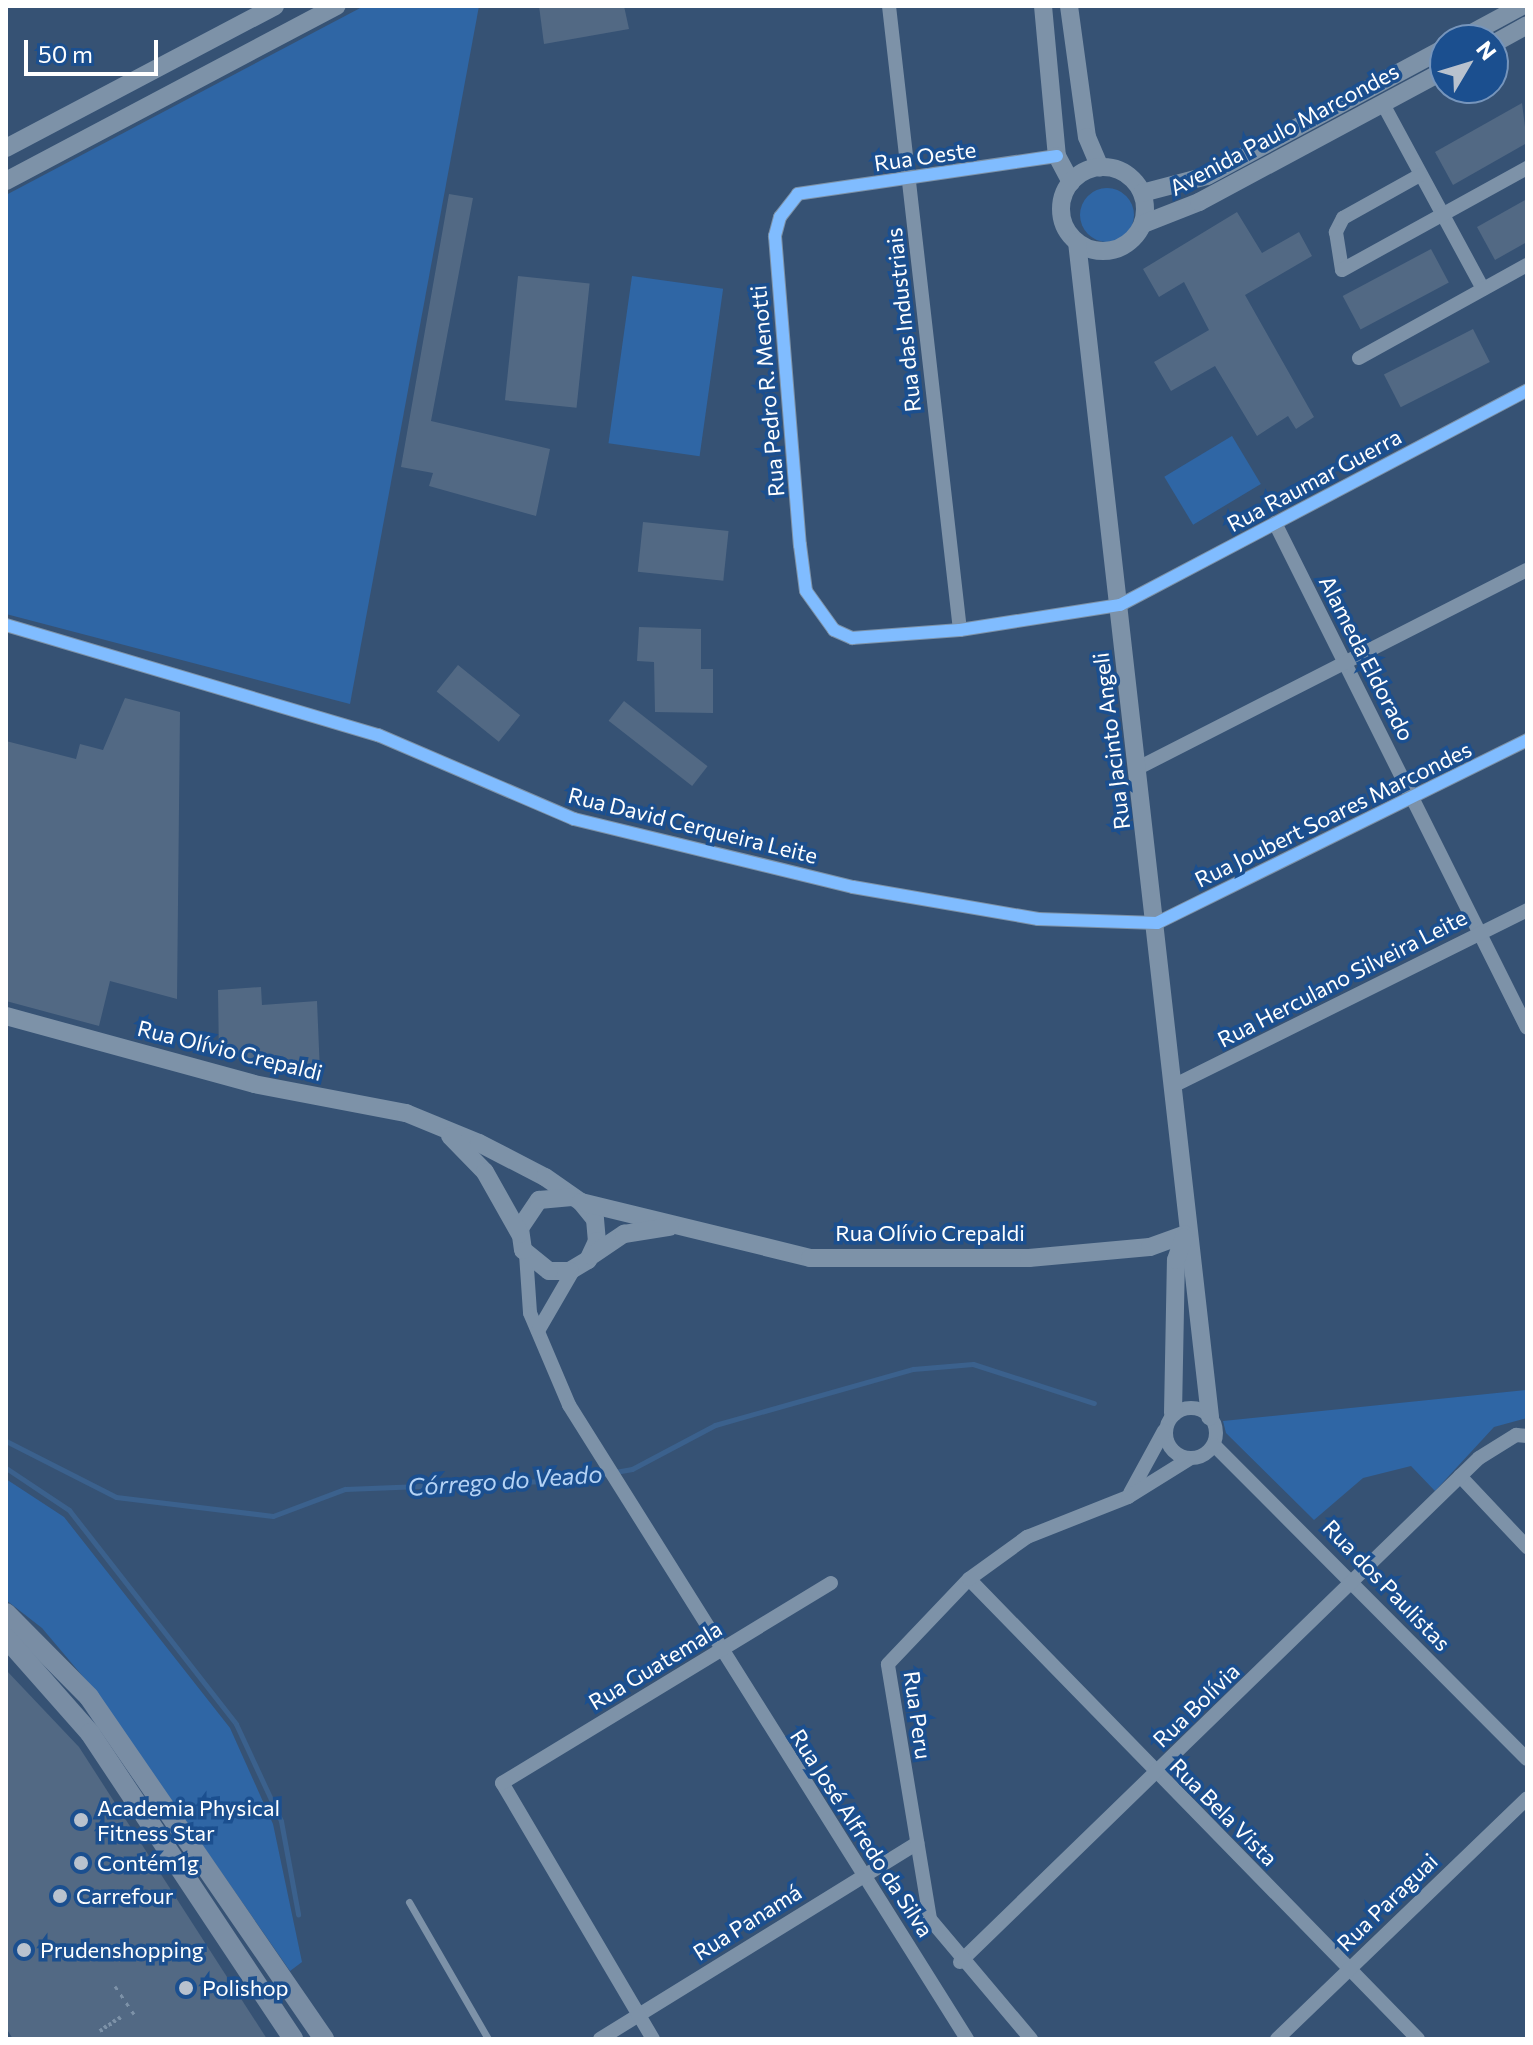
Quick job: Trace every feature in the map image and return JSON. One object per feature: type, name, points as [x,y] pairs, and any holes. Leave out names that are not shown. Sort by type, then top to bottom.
[{"type":"main road","points":[[6,1613],[98,1727],[324,2039]]},
{"type":"main road","points":[[6,1638],[98,1727]]},
{"type":"main road","points":[[117,1755],[293,2039]]},
{"type":"street","points":[[6,148],[275,6]]},
{"type":"street","points":[[6,181],[337,6]]},
{"type":"street","name":"Rua das Industriais","points":[[889,6],[960,630]]},
{"type":"street","points":[[1043,6],[1057,156],[1071,182]]},
{"type":"street","points":[[1069,6],[1087,137],[1100,167]]},
{"type":"street","points":[[1487,24],[1522,6]]},
{"type":"street","points":[[1509,35],[1527,25]]},
{"type":"street","name":"Avenida Paulo Marcondes","points":[[1142,193],[1207,176],[1429,57]]},
{"type":"street","name":"Avenida Paulo Marcondes","points":[[1143,224],[1199,202],[1429,79]]},
{"type":"street","points":[[1383,104],[1483,289]]},
{"type":"street","name":"Rua Oeste","points":[[798,194],[1057,156]]},
{"type":"street","points":[[1100,167],[1130,177],[1142,193],[1143,224],[1124,246],[1108,251],[1077,242],[1061,213],[1071,182],[1100,167]]},
{"type":"street","points":[[1420,175],[1343,218],[1336,232],[1342,270],[1527,168]]},
{"type":"street","name":"Rua Pedro R. Menotti","points":[[798,194],[775,236],[806,591]]},
{"type":"street","name":"Rua Jacinto Angeli","points":[[1077,242],[1175,1085],[1185,1234],[1210,1416]]},
{"type":"street","points":[[1359,358],[1527,265]]},
{"type":"street","name":"Rua Raumar Guerra","points":[[806,591],[834,630],[852,638],[960,630],[1120,605],[1527,390]]},
{"type":"street","name":"Alameda Eldorado","points":[[1275,523],[1527,1028]]},
{"type":"street","points":[[1138,768],[1527,570]]},
{"type":"street","name":"Rua David Cerqueira Leite","points":[[6,625],[378,735],[574,819],[959,907],[1157,923]]},
{"type":"street","name":"Rua Joubert Soares Marcondes","points":[[1157,923],[1527,740]]},
{"type":"street","name":"Rua Herculano Silveira Leite","points":[[1175,1085],[1527,910]]},
{"type":"street","name":"Rua Olívio Crepaldi","points":[[6,1016],[254,1084],[406,1113],[545,1177],[577,1200],[810,1258],[1029,1258],[1150,1247],[1185,1234]]},
{"type":"street","name":"Rua Olívio Crepaldi","points":[[443,1129],[485,1172],[520,1234]]},
{"type":"street","points":[[538,1331],[574,1269],[591,1256],[597,1230],[577,1200],[539,1200],[520,1234],[526,1254],[549,1271],[574,1269]]},
{"type":"street","name":"Rua Olívio Crepaldi","points":[[591,1256],[624,1234],[676,1227]]},
{"type":"street","name":"Rua Jacinto Angeli","points":[[1173,1413],[1176,1260],[1185,1234]]},
{"type":"street","name":"Rua José Alfredo da Silva","points":[[526,1254],[525,1295],[538,1331],[586,1434],[719,1652],[967,2039]]},
{"type":"street","points":[[1128,1497],[1173,1413],[1192,1407],[1210,1416],[1214,1445],[1189,1459],[1170,1450],[1164,1431]]},
{"type":"street","name":"Rua Bolívia","points":[[960,1962],[1354,1583],[1460,1476],[1499,1443],[1527,1436]]},
{"type":"street","name":"Rua dos Paulistas","points":[[1214,1445],[1527,1759]]},
{"type":"street","name":"Rua Peru","points":[[1031,2039],[960,1962],[930,1919],[888,1664],[969,1579],[1027,1537],[1128,1497],[1189,1459]]},
{"type":"street","points":[[1460,1476],[1527,1547]]},
{"type":"street","name":"Rua Bela Vista","points":[[969,1579],[1156,1775],[1418,2039]]},
{"type":"street","name":"Rua Guatemala","points":[[639,2016],[502,1783],[831,1583]]},
{"type":"street","name":"Rua Paraguai","points":[[1277,2039],[1527,1798]]},
{"type":"street","name":"Rua Panamá","points":[[600,2039],[917,1843]]},
{"type":"street","points":[[639,2016],[653,2039]]},
{"type":"lane","points":[[409,1902],[488,2039]]},
{"type":"path","points":[[115,1986],[134,2014]]},
{"type":"path","points":[[117,2024],[116,2017],[122,2021]]},
{"type":"path","points":[[104,2025],[108,2031]]},
{"type":"shaded area","points":[[364,6],[479,6],[350,704],[6,614],[6,195]]},
{"type":"shaded area","points":[[1107,188],[1126,196],[1134,215],[1126,234],[1107,242],[1088,234],[1080,215],[1088,196]]},
{"type":"shaded area","points":[[632,276],[723,289],[700,456],[608,443]]},
{"type":"shaded area","points":[[1232,436],[1261,484],[1193,525],[1164,477]]},
{"type":"shaded area","points":[[1527,1390],[1527,1418],[1494,1427],[1435,1491],[1411,1466],[1363,1478],[1314,1520],[1226,1433],[1223,1421]]},
{"type":"shaded area","points":[[6,1479],[64,1517],[230,1728],[273,1824],[302,1962],[290,1971],[96,1692],[42,1628],[6,1600]]},
{"type":"building","points":[[539,6],[624,6],[629,29],[544,44]]},
{"type":"building","points":[[1522,103],[1527,143],[1453,185],[1435,152]]},
{"type":"building","points":[[449,194],[473,198],[431,421],[550,449],[536,516],[429,486],[433,473],[401,467]]},
{"type":"building","points":[[1527,199],[1527,242],[1495,260],[1477,227]]},
{"type":"building","points":[[1237,212],[1262,253],[1299,232],[1312,256],[1245,295],[1314,417],[1296,429],[1288,416],[1257,436],[1215,366],[1171,391],[1154,362],[1209,330],[1184,282],[1159,297],[1143,269]]},
{"type":"building","points":[[1431,249],[1449,283],[1361,329],[1343,296]]},
{"type":"building","points":[[518,276],[590,284],[577,408],[505,400]]},
{"type":"building","points":[[1473,329],[1490,362],[1401,407],[1384,374]]},
{"type":"building","points":[[643,522],[729,531],[723,581],[638,572]]},
{"type":"building","points":[[639,627],[701,629],[701,669],[713,669],[713,713],[655,712],[654,662],[637,661]]},
{"type":"building","points":[[458,665],[520,715],[499,742],[437,691]]},
{"type":"building","points":[[125,698],[180,712],[177,999],[110,981],[99,1026],[6,1001],[6,741],[76,759],[80,744],[103,750]]},
{"type":"building","points":[[624,701],[708,766],[692,786],[609,721]]},
{"type":"building","points":[[261,987],[262,1005],[317,1001],[320,1073],[274,1072],[274,1059],[219,1058],[218,990]]},
{"type":"building","points":[[6,1670],[79,1747],[267,2039],[13,2039],[6,2028]]},
{"type":"waterway","name":"Córrego do Veado","points":[[6,1441],[116,1497],[273,1516],[345,1489],[570,1480],[632,1469],[715,1425],[913,1369],[973,1364],[1094,1403]]},
{"type":"waterway","name":"Córrego do Veado","points":[[6,1468],[69,1510],[236,1724],[281,1821],[298,1914]]},
{"type":"cycle path","points":[[1057,156],[798,194],[780,217],[775,236],[806,591],[834,630],[852,638],[960,630],[1120,605],[1527,390]]},
{"type":"cycle path","points":[[6,625],[378,735],[574,819],[853,887],[1038,919],[1157,923],[1527,740]]},
{"type":"place","name":"Academia Physical Fitness Star","points":[[81,1820]]},
{"type":"place","name":"Contém1g","points":[[81,1863]]},
{"type":"place","name":"Carrefour","points":[[60,1896]]},
{"type":"place","name":"Prudenshopping","points":[[24,1950]]},
{"type":"place","name":"Polishop","points":[[186,1988]]}]
